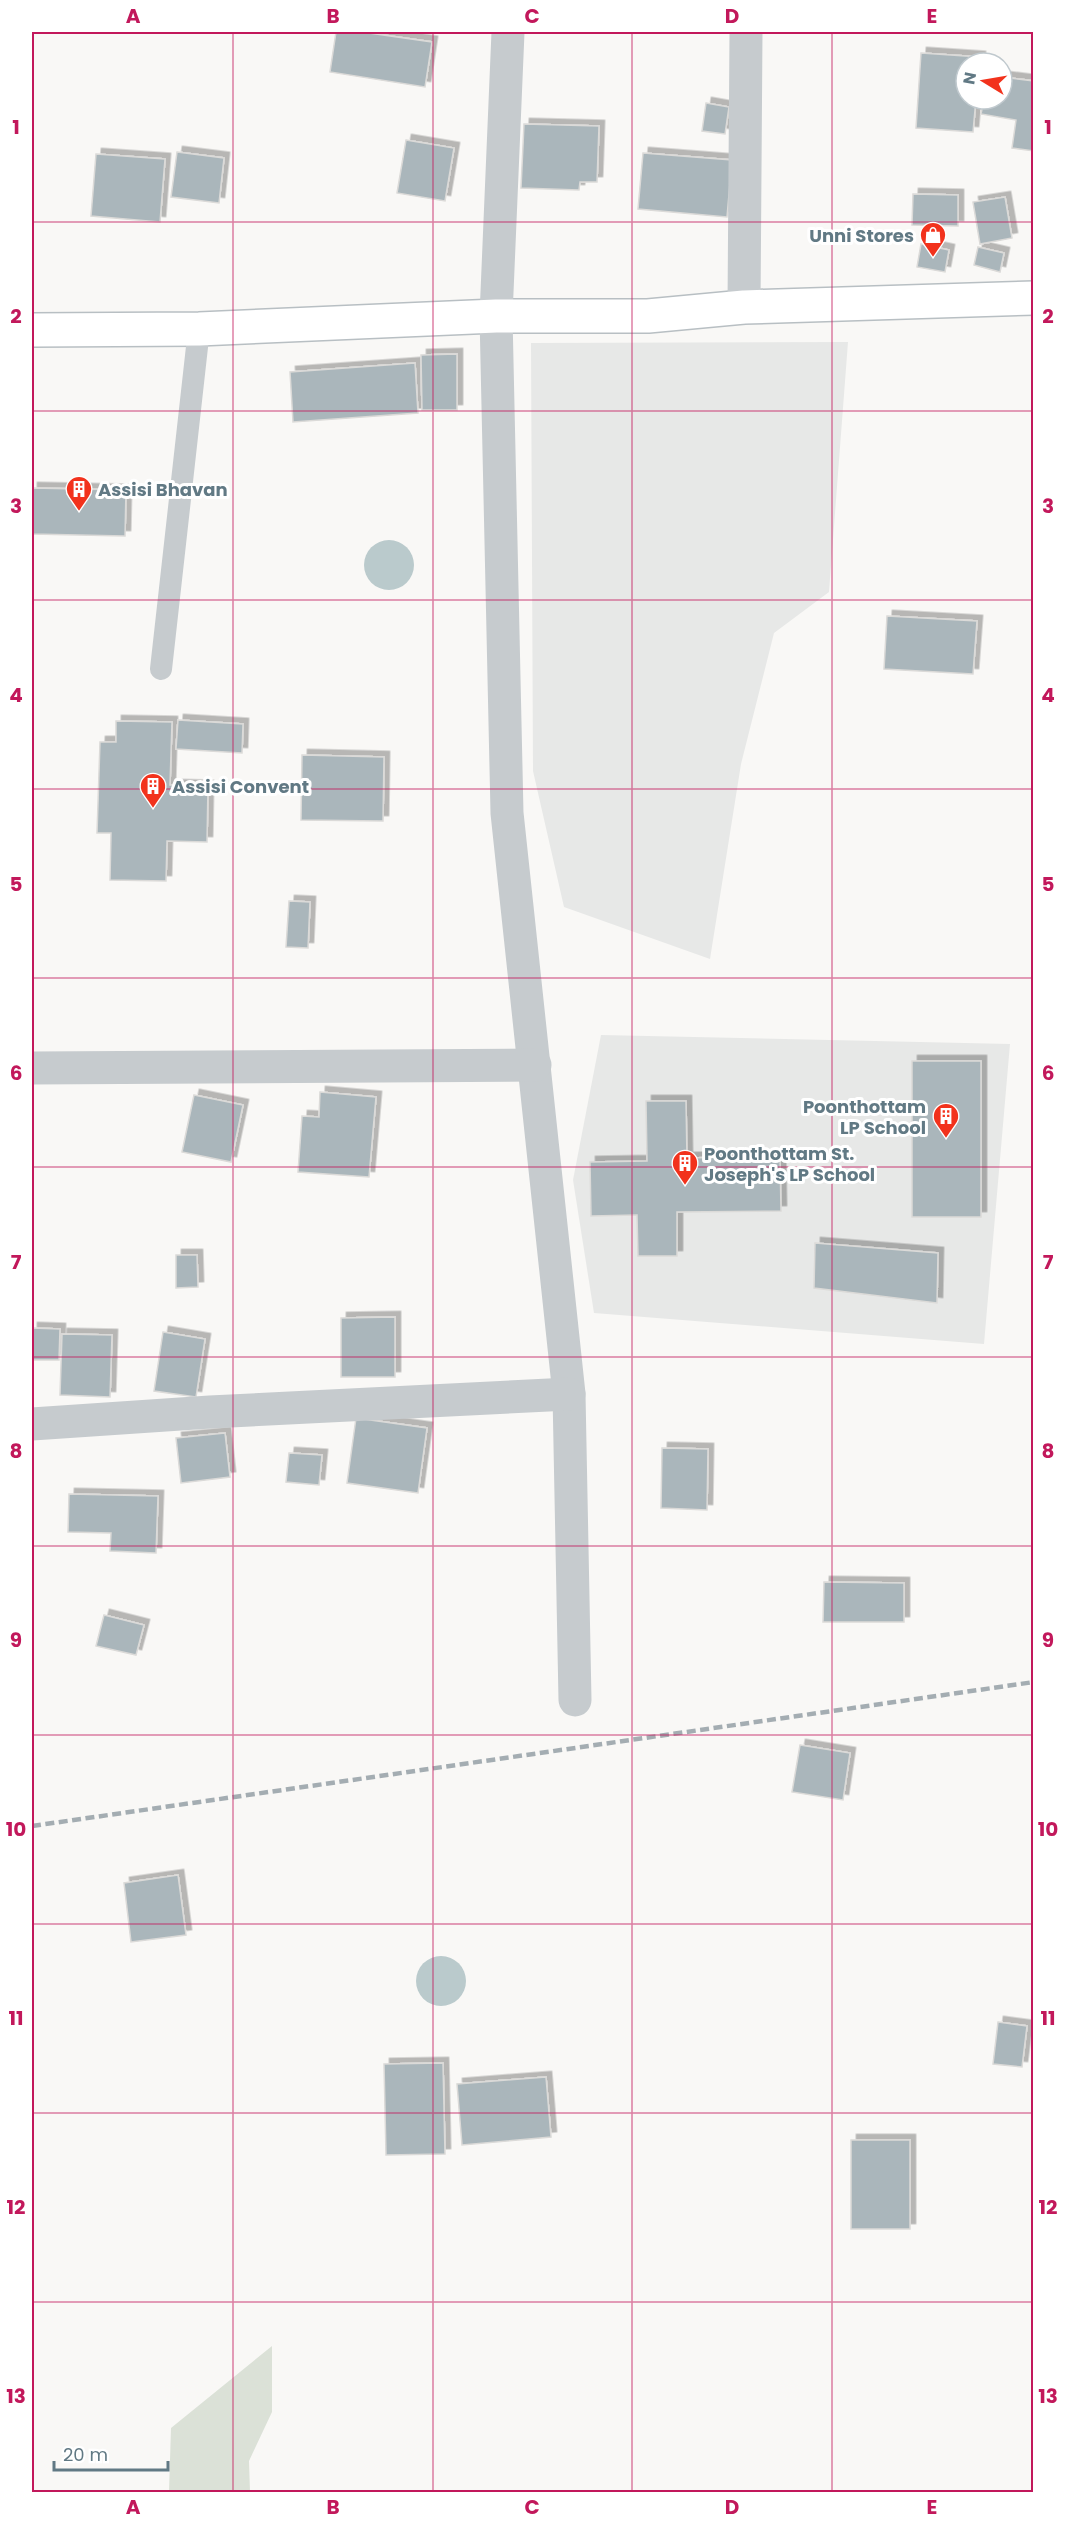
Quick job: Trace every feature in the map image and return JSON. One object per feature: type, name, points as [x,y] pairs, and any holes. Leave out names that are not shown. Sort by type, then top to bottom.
[{"type":"main road","points":[[32,330],[199,329],[496,316],[648,316],[744,307],[1034,298]]},
{"type":"street","points":[[508,32],[496,316],[507,813],[568,1394],[575,1700]]},
{"type":"street","points":[[744,307],[746,32]]},
{"type":"street","points":[[32,1068],[535,1065]]},
{"type":"street","points":[[32,1424],[210,1412],[568,1394]]},
{"type":"lane","points":[[161,669],[199,329]]},
{"type":"shaded area","points":[[848,342],[829,592],[774,633],[741,764],[710,959],[564,907],[533,771],[531,343]]},
{"type":"shaded area","points":[[384,540],[394,540],[407,547],[414,560],[414,570],[407,583],[394,590],[384,590],[375,586],[368,579],[364,570],[364,560],[368,551],[375,544]]},
{"type":"shaded area","points":[[601,1035],[1010,1044],[984,1344],[594,1313],[573,1180]]},
{"type":"shaded area","points":[[441,1956],[459,1963],[466,1981],[459,1999],[441,2006],[423,1999],[416,1981],[423,1963]]},
{"type":"shaded area","points":[[272,2346],[272,2412],[249,2461],[250,2492],[169,2492],[171,2428]]},
{"type":"building","points":[[336,32],[362,32],[432,42],[425,87],[330,72]]},
{"type":"building","points":[[921,53],[954,55],[954,111],[975,111],[973,132],[916,128]]},
{"type":"building","points":[[1014,78],[1034,81],[1034,151],[1012,148],[1016,120],[981,114],[982,111],[1014,111]]},
{"type":"building","points":[[706,103],[729,107],[725,134],[702,131]]},
{"type":"building","points":[[524,124],[599,126],[597,182],[580,182],[579,190],[521,188]]},
{"type":"building","points":[[406,140],[454,148],[445,201],[397,193]]},
{"type":"building","points":[[177,152],[224,158],[219,203],[171,197]]},
{"type":"building","points":[[643,153],[732,160],[727,217],[638,209]]},
{"type":"building","points":[[96,154],[165,159],[160,222],[91,216]]},
{"type":"building","points":[[913,194],[958,195],[958,226],[912,225]]},
{"type":"building","points":[[1005,197],[1012,238],[980,244],[973,202]]},
{"type":"building","name":"Unni Stores","points":[[921,244],[949,250],[945,272],[917,267]]},
{"type":"building","points":[[978,247],[1004,253],[1000,272],[974,265]]},
{"type":"building","points":[[457,354],[457,410],[422,410],[421,355]]},
{"type":"building","points":[[415,363],[418,413],[293,422],[290,372]]},
{"type":"building","name":"Assisi Bhavan","points":[[32,488],[126,490],[125,536],[32,534]]},
{"type":"building","points":[[887,616],[977,621],[973,674],[884,669]]},
{"type":"building","points":[[178,720],[243,724],[242,753],[176,749]]},
{"type":"building","name":"Assisi Convent","points":[[116,721],[172,722],[170,785],[208,786],[207,842],[167,841],[166,881],[110,880],[111,833],[97,833],[100,742],[116,742]]},
{"type":"building","points":[[302,755],[384,757],[383,821],[301,820]]},
{"type":"building","points":[[289,901],[310,902],[308,948],[286,947]]},
{"type":"building","name":"Poonthottam LP School","points":[[912,1061],[981,1061],[981,1217],[912,1217]]},
{"type":"building","points":[[320,1092],[376,1097],[369,1177],[298,1172],[302,1116],[319,1117]]},
{"type":"building","points":[[194,1095],[243,1105],[231,1162],[182,1152]]},
{"type":"building","name":"Poonthottam St. Joseph's LP School","points":[[646,1101],[686,1101],[687,1158],[780,1156],[781,1211],[677,1212],[677,1256],[638,1256],[637,1215],[591,1216],[590,1162],[647,1161]]},
{"type":"building","points":[[815,1243],[938,1253],[937,1303],[814,1288]]},
{"type":"building","points":[[176,1255],[197,1255],[198,1287],[176,1288]]},
{"type":"building","points":[[395,1317],[395,1377],[341,1377],[341,1318]]},
{"type":"building","points":[[32,1328],[60,1329],[59,1360],[32,1360]]},
{"type":"building","points":[[163,1332],[205,1339],[196,1397],[154,1391]]},
{"type":"building","points":[[62,1334],[112,1335],[110,1397],[60,1395]]},
{"type":"building","points":[[356,1418],[427,1428],[418,1493],[347,1483]]},
{"type":"building","points":[[225,1433],[230,1477],[181,1483],[176,1438]]},
{"type":"building","points":[[662,1448],[708,1449],[707,1510],[661,1508]]},
{"type":"building","points":[[289,1453],[322,1455],[319,1485],[286,1482]]},
{"type":"building","points":[[69,1494],[158,1496],[156,1553],[110,1551],[111,1533],[68,1532]]},
{"type":"building","points":[[824,1582],[904,1583],[904,1622],[823,1622]]},
{"type":"building","points":[[104,1615],[144,1625],[136,1655],[96,1646]]},
{"type":"building","points":[[800,1745],[850,1753],[843,1800],[792,1792]]},
{"type":"building","points":[[178,1875],[186,1935],[131,1942],[124,1883]]},
{"type":"building","points":[[998,2022],[1027,2026],[1022,2067],[993,2064]]},
{"type":"building","points":[[443,2063],[445,2154],[386,2155],[384,2064]]},
{"type":"building","points":[[546,2077],[551,2137],[462,2145],[457,2084]]},
{"type":"building","points":[[851,2140],[910,2140],[910,2229],[851,2229]]},
{"type":"railway","points":[[32,1826],[1034,1682]]},
{"type":"place","name":"Unni Stores","points":[[933,258]]},
{"type":"place","name":"Assisi Bhavan","points":[[79,512]]},
{"type":"place","name":"Assisi Convent","points":[[153,809]]},
{"type":"place","name":"Poonthottam LP School","points":[[946,1139]]},
{"type":"place","name":"Poonthottam St. Joseph's LP School","points":[[685,1186]]}]
